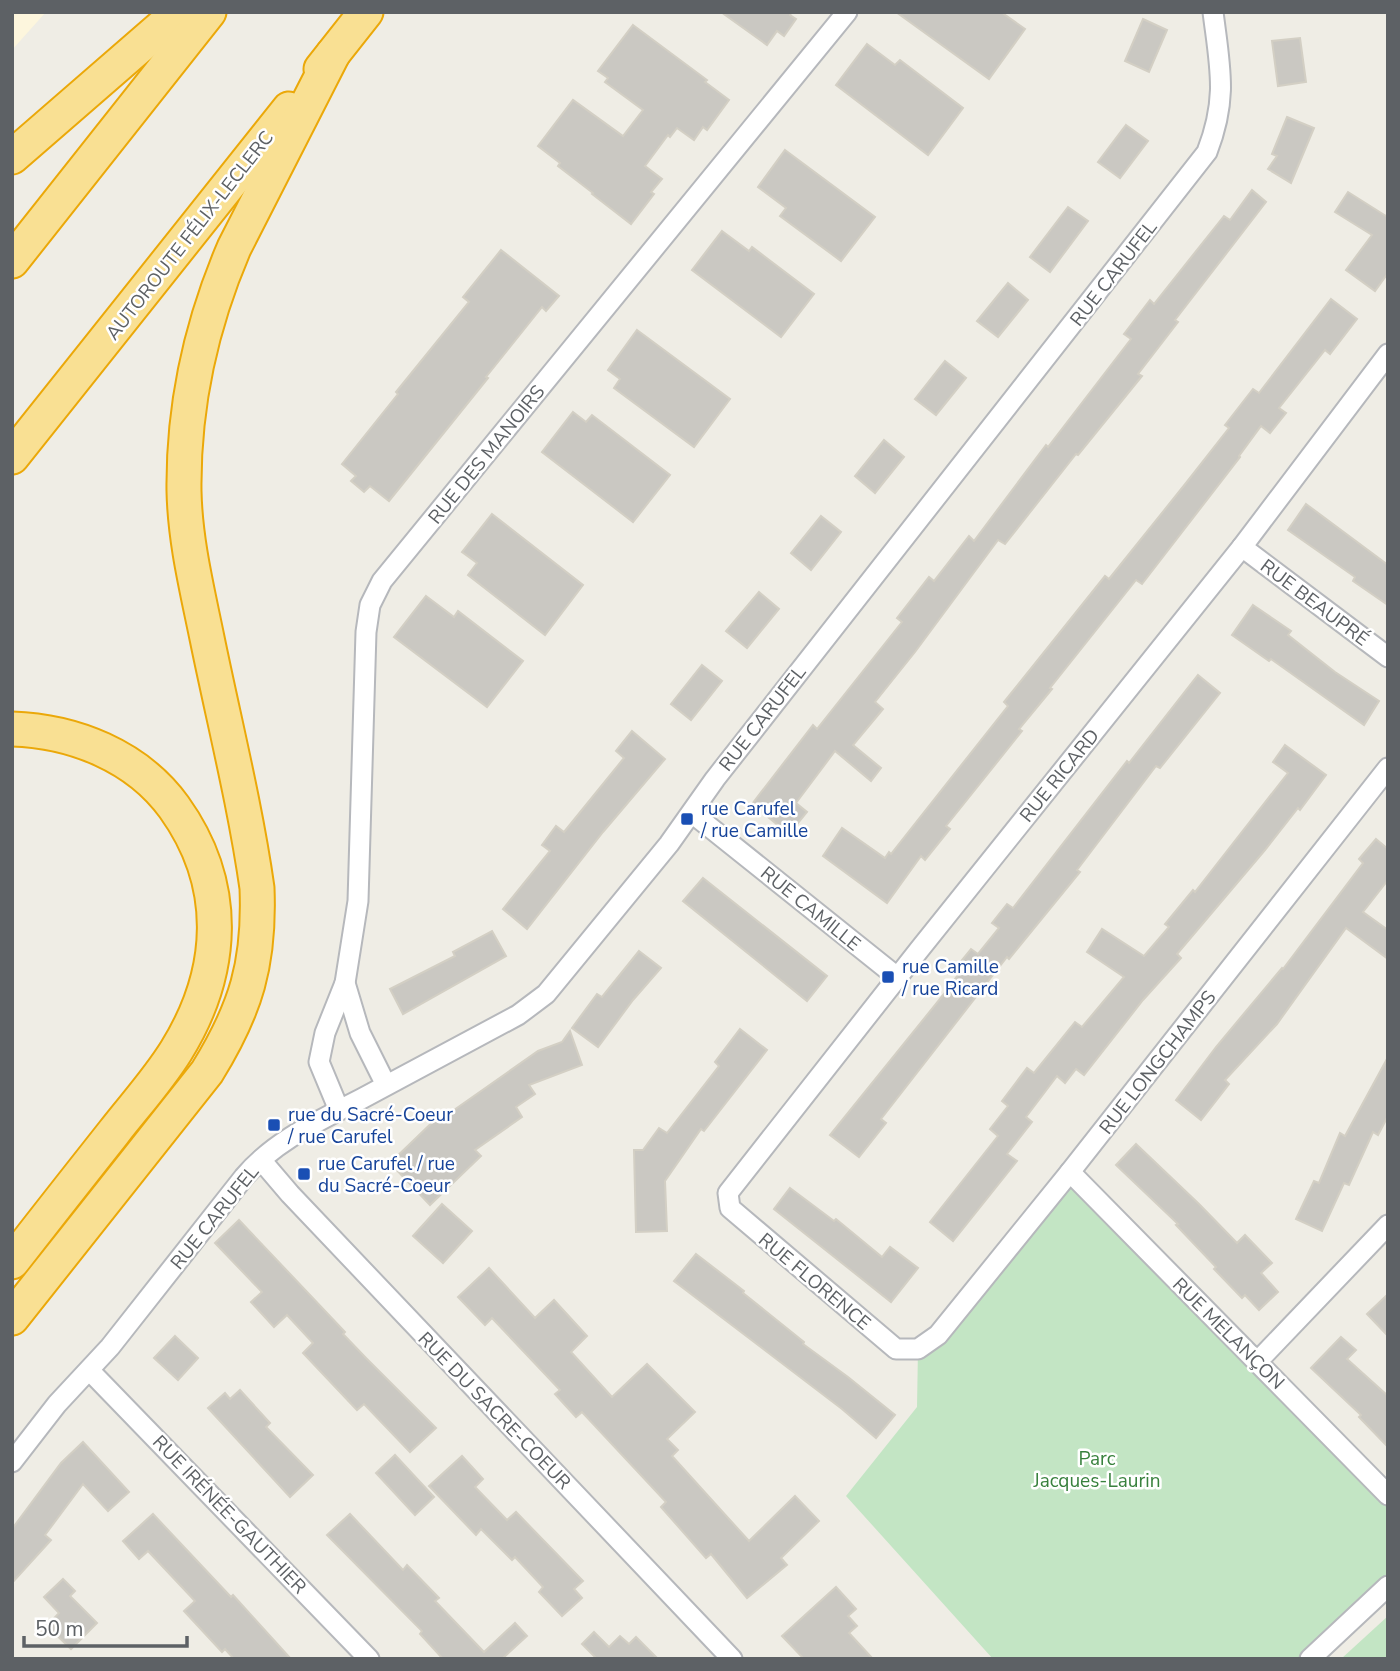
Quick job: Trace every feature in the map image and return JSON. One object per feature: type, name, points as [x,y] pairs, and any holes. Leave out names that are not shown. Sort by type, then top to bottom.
[{"type":"highway","points":[[12,157],[179,12]]},
{"type":"highway","points":[[12,261],[209,12]]},
{"type":"highway","name":"AUTOROUTE FÉLIX-LECLERC","points":[[12,457],[366,12]]},
{"type":"highway","points":[[12,1318],[207,1072],[230,1032],[250,981],[258,923],[257,888],[190,553],[184,492],[185,440],[201,345],[222,278],[234,248],[333,54]]},
{"type":"highway","points":[[12,729],[48,732],[85,742],[120,759],[156,787],[183,820],[203,860],[214,904],[215,926],[211,970],[206,989],[175,1053],[12,1262]]},
{"type":"street","name":"RUE DES MANOIRS","points":[[339,1110],[319,1062],[325,1033],[345,984],[358,901],[366,632],[370,605],[382,581],[848,12]]},
{"type":"street","name":"RUE CARUFEL","points":[[12,1462],[57,1404],[90,1371],[244,1177],[261,1160],[285,1141],[535,1004],[546,994],[669,844],[715,779],[1207,152],[1218,125],[1222,90],[1213,12]]},
{"type":"street","name":"RUE RICARD","points":[[728,1193],[897,977],[1242,547],[1388,354]]},
{"type":"street","name":"RUE BEAUPRÉ","points":[[1242,547],[1388,657]]},
{"type":"street","name":"RUE LONGCHAMPS","points":[[918,1349],[938,1335],[1070,1172],[1388,768]]},
{"type":"street","name":"RUE CAMILLE","points":[[692,813],[897,977]]},
{"type":"street","name":"RUE DES MANOIRS","points":[[345,984],[360,1033],[386,1085]]},
{"type":"street","name":"RUE DU SACRE-COEUR","points":[[261,1160],[290,1194],[732,1659]]},
{"type":"street","name":"RUE MELANÇON","points":[[1070,1172],[1388,1495]]},
{"type":"street","name":"RUE FLORENCE","points":[[728,1193],[730,1208],[896,1349],[918,1349]]},
{"type":"street","points":[[1257,1362],[1388,1225]]},
{"type":"street","name":"RUE IRÉNÉE-GAUTHIER","points":[[90,1371],[369,1659]]},
{"type":"street","points":[[1310,1659],[1388,1586]]},
{"type":"shaded area","points":[[12,12],[46,12],[12,50]]},
{"type":"green space","name":"Parc Jacques-Laurin","points":[[1070,1172],[1388,1495],[1388,1587],[1311,1659],[993,1659],[846,1496],[917,1407],[918,1349]]},
{"type":"green space","points":[[1388,1616],[1388,1659],[1341,1659]]},
{"type":"building","points":[[721,12],[792,12],[790,15],[796,19],[784,36],[777,31],[767,45]]},
{"type":"building","points":[[896,12],[1001,12],[1025,29],[989,79]]},
{"type":"building","points":[[1143,19],[1167,30],[1149,72],[1125,61]]},
{"type":"building","points":[[633,25],[707,80],[705,82],[729,100],[707,130],[703,127],[694,140],[677,128],[670,137],[668,135],[645,166],[662,179],[631,224],[558,166],[560,163],[538,146],[573,100],[623,136],[643,110],[605,82],[608,78],[598,71]]},
{"type":"building","points":[[1300,38],[1306,82],[1278,86],[1272,41]]},
{"type":"building","points":[[867,44],[895,65],[900,60],[963,108],[928,155],[836,85]]},
{"type":"building","points":[[1287,117],[1314,128],[1291,183],[1268,169],[1277,156],[1272,154]]},
{"type":"building","points":[[1126,125],[1148,141],[1120,178],[1098,162]]},
{"type":"building","points":[[785,150],[875,217],[841,261],[780,216],[786,208],[758,187]]},
{"type":"building","points":[[1252,190],[1266,202],[1175,320],[1178,322],[1138,374],[1142,376],[1005,544],[998,540],[875,702],[883,709],[853,745],[881,768],[871,781],[835,751],[796,803],[807,812],[789,834],[752,804],[813,725],[817,729],[902,622],[897,618],[929,577],[934,581],[969,536],[974,541],[1131,339],[1124,334],[1150,300],[1154,304],[1224,216],[1230,220]]},
{"type":"building","points":[[1348,192],[1386,216],[1388,213],[1388,273],[1375,291],[1346,270],[1372,235],[1335,212]]},
{"type":"building","points":[[1068,207],[1088,221],[1050,272],[1030,257]]},
{"type":"building","points":[[722,231],[749,251],[752,247],[814,294],[781,337],[692,270]]},
{"type":"building","points":[[501,250],[559,296],[546,311],[542,307],[389,501],[370,486],[364,492],[351,481],[356,476],[342,464],[469,302],[463,297]]},
{"type":"building","points":[[1008,283],[1028,300],[998,337],[977,321]]},
{"type":"building","points":[[1331,299],[1357,319],[1330,354],[1325,350],[1279,408],[1286,413],[1270,433],[1261,426],[1142,584],[1136,580],[946,826],[950,829],[925,860],[921,856],[887,903],[823,856],[842,828],[885,858],[889,852],[891,854],[1008,706],[1004,702],[1105,576],[1109,579],[1229,428],[1225,425],[1253,389],[1259,393]]},
{"type":"building","points":[[637,330],[730,399],[694,447],[614,388],[620,379],[608,370]]},
{"type":"building","points":[[945,361],[966,378],[936,415],[915,399]]},
{"type":"building","points":[[573,412],[586,422],[592,415],[670,475],[633,522],[542,452]]},
{"type":"building","points":[[884,440],[904,457],[875,493],[855,476]]},
{"type":"building","points":[[1306,504],[1388,565],[1388,605],[1353,581],[1355,577],[1288,530]]},
{"type":"building","points":[[492,514],[583,585],[545,635],[468,575],[477,563],[462,552]]},
{"type":"building","points":[[821,516],[841,532],[811,570],[791,553]]},
{"type":"building","points":[[759,592],[779,609],[747,648],[726,631]]},
{"type":"building","points":[[426,596],[454,617],[458,611],[523,661],[487,707],[394,637]]},
{"type":"building","points":[[1253,605],[1291,631],[1288,635],[1335,672],[1379,701],[1364,725],[1271,659],[1269,661],[1232,635]]},
{"type":"building","points":[[702,665],[722,681],[691,720],[671,704]]},
{"type":"building","points":[[1198,675],[1220,693],[1160,768],[1156,766],[1077,870],[1080,872],[1009,959],[1007,957],[881,1119],[886,1123],[859,1157],[830,1135],[948,989],[962,969],[958,965],[971,949],[978,954],[999,928],[992,923],[1007,904],[1013,908],[1127,761],[1129,763]]},
{"type":"building","points":[[632,731],[665,759],[603,832],[527,929],[503,909],[550,851],[542,845],[556,826],[564,832],[624,758],[616,751]]},
{"type":"building","points":[[1285,745],[1326,775],[1300,810],[1298,808],[1177,954],[1181,958],[1143,1000],[1084,1075],[1076,1069],[1065,1083],[1057,1076],[1026,1117],[1032,1122],[1007,1154],[1017,1161],[953,1241],[930,1222],[998,1136],[990,1129],[1008,1106],[1002,1101],[1027,1068],[1034,1073],[1075,1022],[1082,1027],[1124,977],[1087,952],[1102,929],[1144,956],[1169,927],[1165,924],[1193,890],[1195,892],[1288,773],[1273,762]]},
{"type":"building","points":[[1376,839],[1388,849],[1388,880],[1363,912],[1388,930],[1388,959],[1346,928],[1277,1024],[1225,1080],[1229,1084],[1201,1120],[1176,1100],[1216,1047],[1283,969],[1363,863],[1359,859]]},
{"type":"building","points":[[703,878],[827,976],[807,1001],[683,901]]},
{"type":"building","points":[[492,931],[506,956],[403,1014],[390,989],[455,956],[453,952]]},
{"type":"building","points":[[639,951],[661,968],[598,1047],[572,1028],[597,994],[602,997]]},
{"type":"building","points":[[740,1029],[767,1050],[704,1131],[701,1129],[665,1181],[667,1231],[636,1232],[634,1150],[643,1150],[659,1128],[667,1133],[719,1066],[715,1062]]},
{"type":"building","points":[[570,1031],[582,1065],[529,1085],[535,1094],[516,1107],[522,1117],[475,1150],[481,1156],[430,1205],[390,1163],[441,1114],[444,1117],[538,1051],[562,1042]]},
{"type":"building","points":[[1388,1057],[1388,1116],[1378,1135],[1373,1132],[1349,1185],[1344,1183],[1322,1231],[1296,1219],[1314,1181],[1319,1183],[1340,1133],[1345,1136]]},
{"type":"building","points":[[1136,1144],[1237,1243],[1245,1235],[1272,1263],[1261,1273],[1278,1292],[1259,1310],[1245,1295],[1242,1298],[1176,1225],[1178,1224],[1116,1165]]},
{"type":"building","points":[[790,1188],[834,1221],[836,1219],[882,1257],[890,1247],[918,1268],[891,1302],[774,1209]]},
{"type":"building","points":[[442,1204],[472,1231],[443,1263],[413,1236]]},
{"type":"building","points":[[239,1220],[345,1332],[343,1334],[436,1428],[410,1452],[364,1404],[357,1410],[303,1353],[313,1343],[287,1315],[274,1327],[251,1302],[262,1292],[215,1243]]},
{"type":"building","points":[[696,1254],[744,1291],[743,1293],[804,1342],[803,1344],[895,1415],[876,1438],[674,1281]]},
{"type":"building","points":[[489,1268],[535,1318],[554,1300],[587,1336],[571,1352],[612,1397],[647,1364],[695,1412],[667,1439],[678,1450],[672,1456],[749,1541],[795,1496],[819,1521],[781,1558],[787,1565],[747,1598],[711,1554],[706,1558],[661,1507],[666,1502],[582,1412],[576,1417],[555,1394],[560,1390],[492,1318],[485,1325],[458,1297]]},
{"type":"building","points":[[1388,1294],[1388,1336],[1367,1314]]},
{"type":"building","points":[[175,1336],[198,1358],[178,1380],[154,1358]]},
{"type":"building","points":[[1341,1337],[1356,1350],[1347,1359],[1388,1396],[1388,1447],[1359,1417],[1361,1415],[1311,1368]]},
{"type":"building","points":[[240,1390],[270,1423],[266,1427],[313,1475],[290,1497],[208,1408],[225,1393],[230,1399]]},
{"type":"building","points":[[83,1442],[129,1492],[108,1511],[83,1484],[45,1535],[51,1540],[12,1583],[12,1529],[61,1463]]},
{"type":"building","points":[[395,1455],[434,1497],[415,1515],[376,1473]]},
{"type":"building","points":[[462,1456],[483,1479],[475,1487],[507,1520],[516,1512],[583,1581],[574,1589],[582,1598],[562,1616],[539,1592],[543,1587],[515,1557],[512,1560],[481,1529],[476,1535],[429,1486]]},
{"type":"building","points":[[153,1514],[231,1597],[233,1595],[291,1659],[234,1659],[225,1649],[222,1652],[184,1611],[195,1601],[148,1551],[139,1559],[123,1541]]},
{"type":"building","points":[[350,1514],[403,1570],[407,1565],[439,1598],[435,1601],[484,1652],[515,1623],[527,1636],[502,1659],[443,1659],[420,1634],[422,1631],[327,1535]]},
{"type":"building","points":[[63,1579],[75,1591],[70,1596],[97,1623],[71,1649],[47,1626],[59,1613],[44,1597]]},
{"type":"building","points":[[836,1587],[856,1609],[848,1616],[857,1626],[849,1633],[873,1659],[804,1659],[782,1636]]},
{"type":"building","points":[[594,1632],[609,1647],[620,1636],[629,1644],[636,1637],[658,1659],[597,1659],[582,1644]]},
{"type":"place","name":"rue Carufel / rue Camille","points":[[687,819]]},
{"type":"place","name":"rue Camille / rue Ricard","points":[[888,977]]},
{"type":"place","name":"rue du Sacré-Coeur / rue Carufel","points":[[274,1125]]},
{"type":"place","name":"rue Carufel / rue du Sacré-Coeur","points":[[304,1174]]}]
